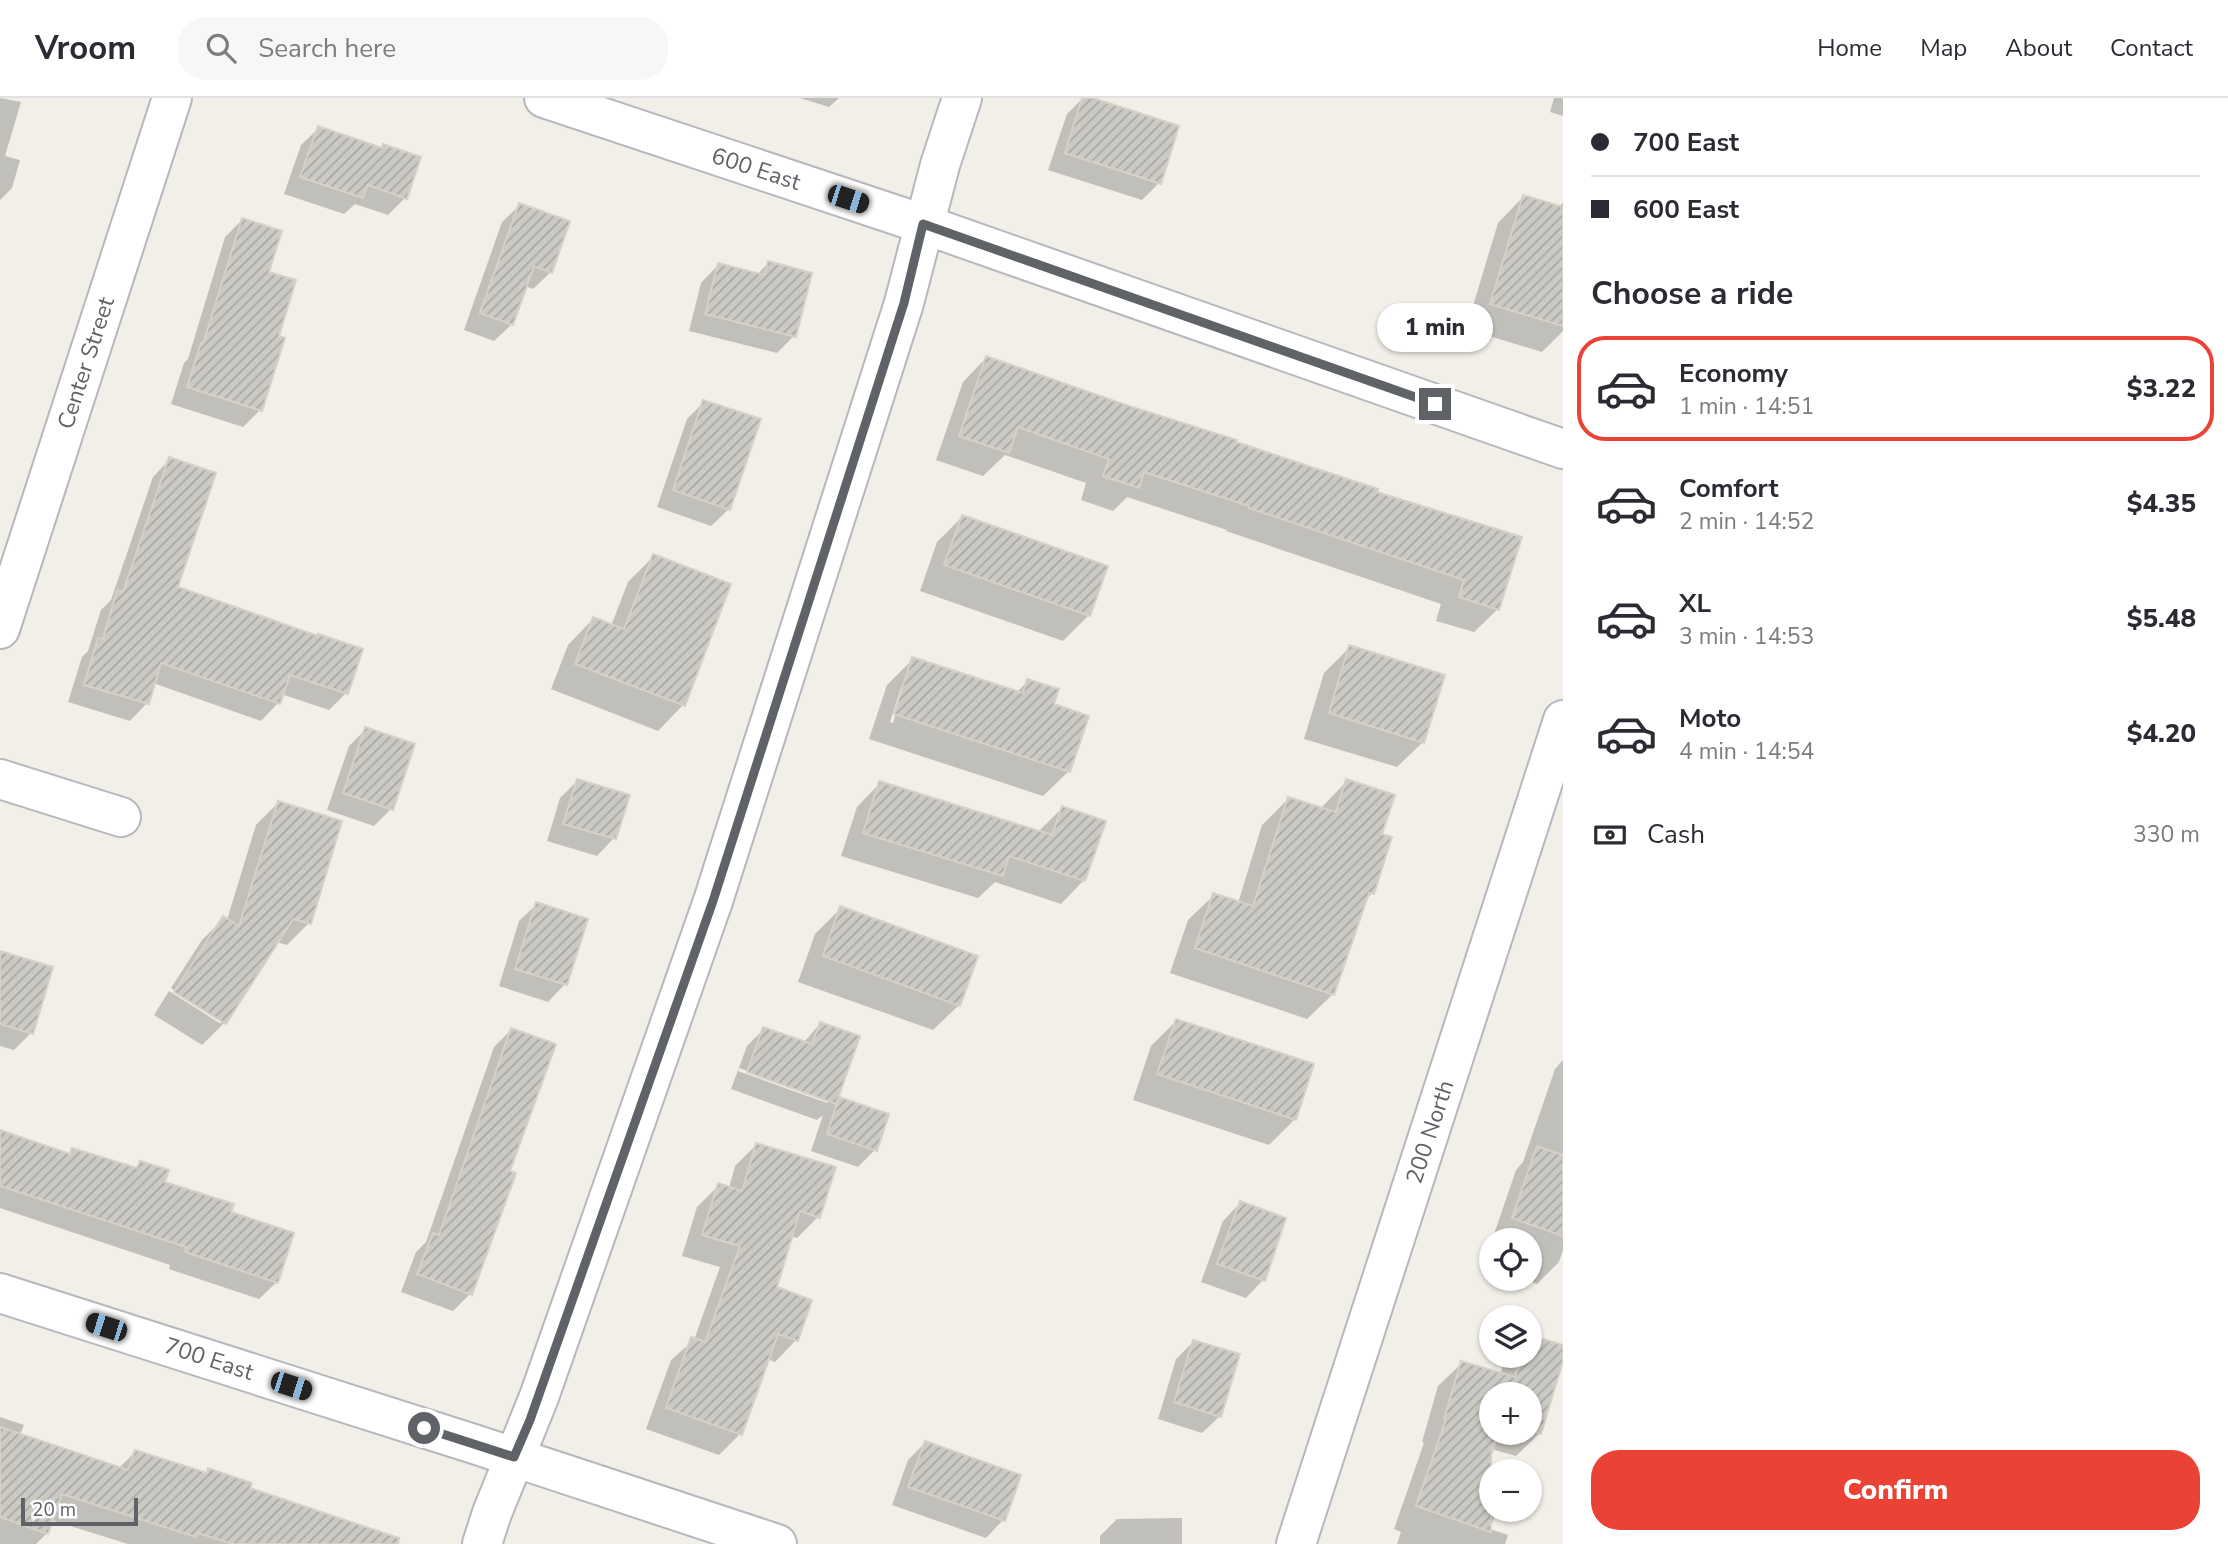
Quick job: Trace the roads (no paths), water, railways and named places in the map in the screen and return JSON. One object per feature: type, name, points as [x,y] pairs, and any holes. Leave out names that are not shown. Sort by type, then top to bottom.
[{"type":"street","name":"Center Street","points":[[0,629],[172,98]]},
{"type":"street","name":"600 East","points":[[544,98],[923,224],[1563,449]]},
{"type":"street","points":[[482,1544],[539,1397],[713,901],[904,303],[923,224],[962,98]]},
{"type":"street","name":"200 North","points":[[1296,1544],[1563,720]]},
{"type":"street","points":[[0,779],[121,817]]},
{"type":"street","name":"700 East","points":[[0,1293],[777,1544]]}]
